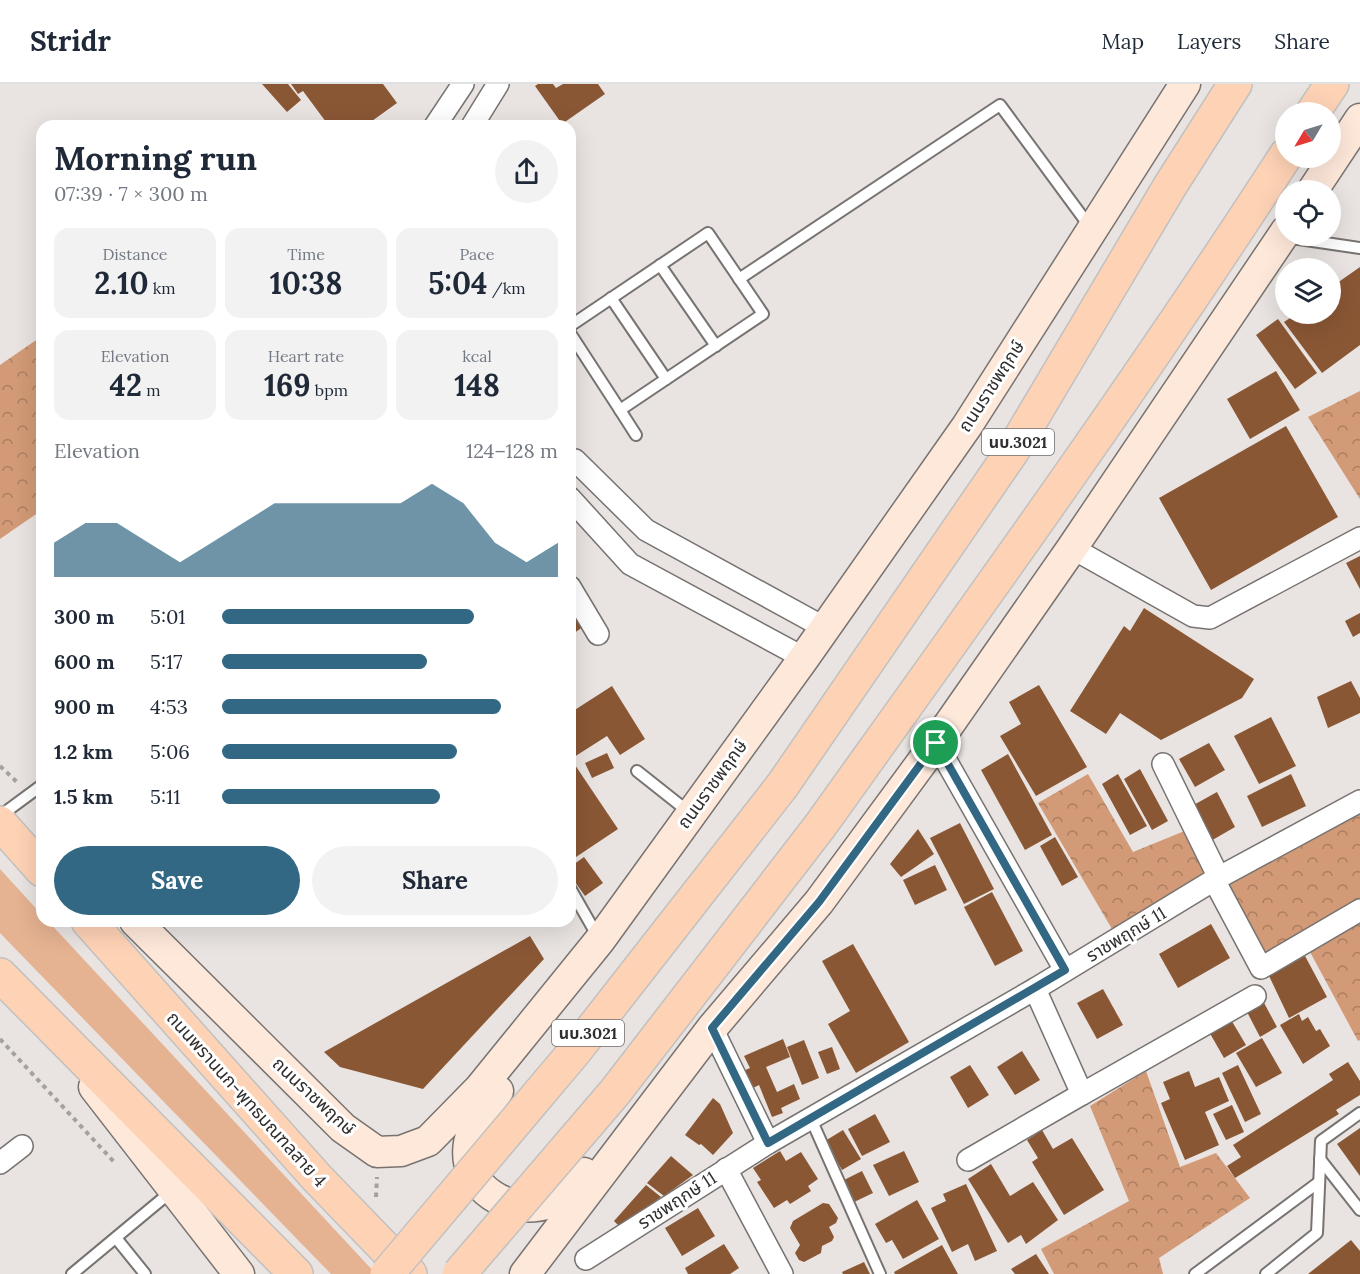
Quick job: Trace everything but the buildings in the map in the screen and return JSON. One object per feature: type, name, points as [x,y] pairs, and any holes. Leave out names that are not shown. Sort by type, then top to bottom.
[{"type":"main road","name":"ถนนราชพฤกษ์","points":[[141,927],[343,1128],[377,1152],[401,1151],[428,1141],[480,1088],[600,940],[825,628],[967,426],[1185,84]]},
{"type":"main road","name":"นบ.3021","points":[[387,1274],[575,1051],[782,786],[1013,450],[1170,186],[1235,84]]},
{"type":"main road","points":[[1320,102],[1332,84]]},
{"type":"main road","points":[[1320,180],[1360,119]]},
{"type":"main road","name":"นบ.3021","points":[[459,1274],[615,1092],[820,826],[1065,483],[1201,286],[1278,168]]},
{"type":"main road","points":[[600,940],[474,1126],[469,1145],[471,1165],[479,1184],[494,1198],[512,1206],[532,1208],[551,1203],[568,1191],[707,1035],[819,902],[936,743],[1072,548],[1276,246]]},
{"type":"main road","points":[[0,822],[36,846]]},
{"type":"main road","points":[[0,822],[36,863]]},
{"type":"main road","name":"ถนนพรานนก-พุทธมณฑลสาย 4","points":[[93,927],[318,1179],[410,1274]]},
{"type":"main road","points":[[0,975],[42,1020],[296,1274]]},
{"type":"main road","points":[[42,1020],[239,1274]]},
{"type":"main road","points":[[525,1274],[707,1035]]},
{"type":"street","points":[[439,120],[463,84]]},
{"type":"street","points":[[476,120],[498,84]]},
{"type":"street","points":[[576,458],[646,530],[825,628]]},
{"type":"street","points":[[576,505],[630,564],[804,657]]},
{"type":"street","points":[[1072,548],[1193,616],[1210,618],[1360,538]]},
{"type":"street","points":[[576,597],[598,634]]},
{"type":"street","points":[[936,743],[1065,970]]},
{"type":"street","points":[[1163,764],[1216,879],[1262,968],[1360,910]]},
{"type":"street","name":"ราชพฤกษ์ 11","points":[[586,1259],[768,1143],[1035,988],[1216,879],[1360,801]]},
{"type":"street","points":[[1035,988],[1082,1094]]},
{"type":"street","points":[[968,1160],[1255,996]]},
{"type":"street","points":[[707,1035],[768,1143]]},
{"type":"street","points":[[0,1162],[22,1146]]},
{"type":"street","points":[[726,1169],[782,1274]]},
{"type":"lane","points":[[739,279],[1000,105],[1092,229]]},
{"type":"lane","points":[[576,322],[708,233],[763,314],[620,410]]},
{"type":"lane","points":[[1341,244],[1360,248]]},
{"type":"lane","points":[[660,265],[716,346]]},
{"type":"lane","points":[[611,298],[666,379]]},
{"type":"lane","points":[[576,342],[636,435]]},
{"type":"lane","points":[[637,771],[690,813]]},
{"type":"lane","points":[[0,816],[36,789]]},
{"type":"lane","points":[[576,898],[600,940]]},
{"type":"lane","points":[[1266,1274],[1317,1233],[1321,1142],[1360,1113]]},
{"type":"lane","points":[[811,1119],[880,1274]]},
{"type":"lane","points":[[1320,1159],[1360,1210]]},
{"type":"lane","points":[[1196,1274],[1319,1182]]},
{"type":"lane","points":[[72,1274],[174,1190]]},
{"type":"lane","points":[[116,1238],[145,1274]]},
{"type":"path","points":[[0,1039],[124,1172]]},
{"type":"shaded area","points":[[0,869],[36,908],[36,927],[54,927],[376,1274],[331,1274],[0,933]]},
{"type":"green space","points":[[36,340],[36,514],[0,539],[0,365]]},
{"type":"green space","points":[[1360,391],[1360,499],[1308,417]]},
{"type":"green space","points":[[1088,774],[1133,852],[1187,830],[1205,873],[1112,929],[1038,803]]},
{"type":"green space","points":[[1360,812],[1360,904],[1267,956],[1225,886]]},
{"type":"green space","points":[[1360,920],[1360,1040],[1358,1041],[1309,950]]},
{"type":"green space","points":[[1146,1071],[1180,1167],[1216,1153],[1250,1198],[1159,1258],[1163,1274],[1054,1274],[1041,1249],[1129,1201],[1090,1106]]},
{"type":"route","points":[[936,743],[1065,970],[768,1143],[712,1028],[819,902],[936,743]]}]
